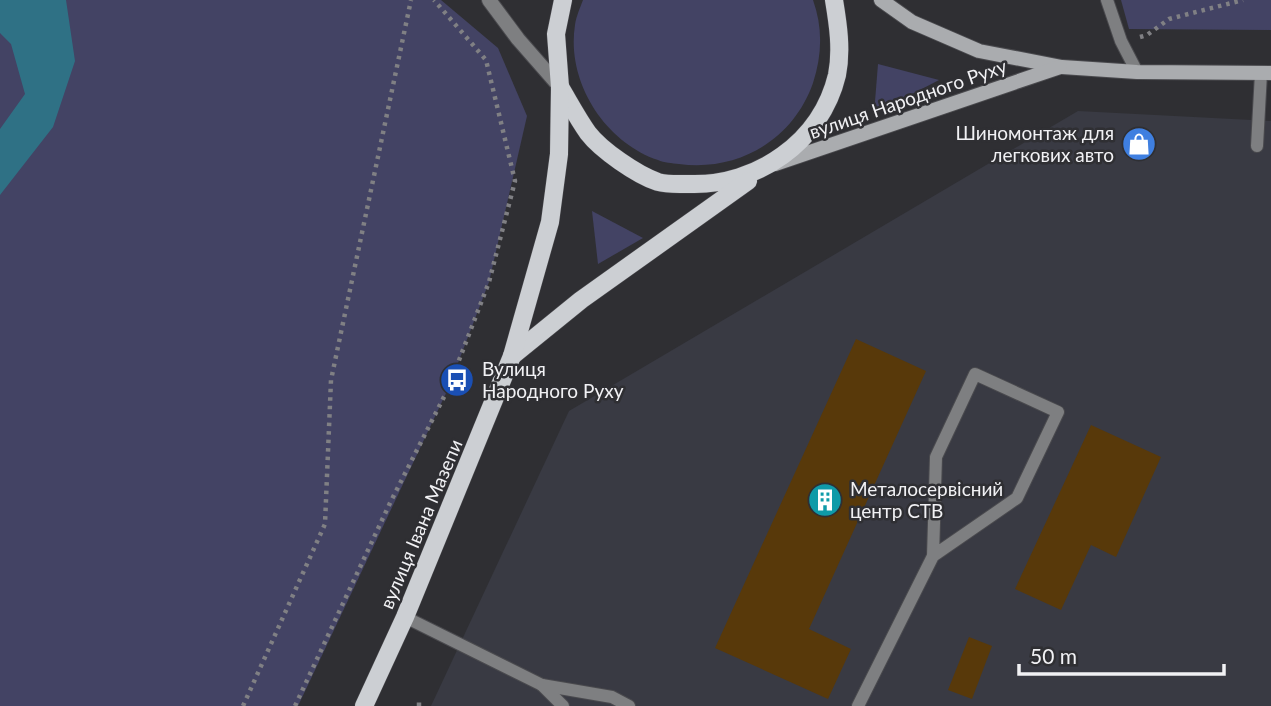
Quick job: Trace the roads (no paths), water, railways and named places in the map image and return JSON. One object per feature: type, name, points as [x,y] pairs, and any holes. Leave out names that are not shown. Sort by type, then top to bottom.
[{"type":"main road","name":"вулиця Івана Мазепи","points":[[364,706],[405,617],[512,356],[550,222],[559,154],[560,87],[556,34],[563,0]]},
{"type":"main road","points":[[560,87],[589,135],[618,159],[659,182],[710,185],[738,179],[767,167],[805,136],[825,106],[836,76],[840,50],[834,0]]},
{"type":"main road","name":"вулиця Народного Руху","points":[[881,0],[912,22],[979,51],[1062,67],[1137,72],[1266,73]]},
{"type":"main road","name":"вулиця Народного Руху","points":[[767,167],[1062,67]]},
{"type":"main road","name":"вулиця Івана Мазепи","points":[[512,356],[582,300],[767,167]]},
{"type":"street","points":[[489,0],[518,39],[560,87]]},
{"type":"lane","points":[[1107,0],[1121,41],[1137,72]]},
{"type":"lane","points":[[1257,146],[1266,73]]},
{"type":"lane","points":[[858,706],[933,556],[936,457],[975,374],[1058,412],[1017,498],[933,556]]},
{"type":"lane","points":[[405,617],[542,685],[612,697],[629,706]]},
{"type":"lane","points":[[542,685],[563,706]]},
{"type":"place","name":"Шиномонтаж для легкових авто","points":[[1139,144]]},
{"type":"place","name":"Вулиця Народного Руху","points":[[457,380]]},
{"type":"place","name":"Металосервісний центр СТВ","points":[[825,500]]}]
